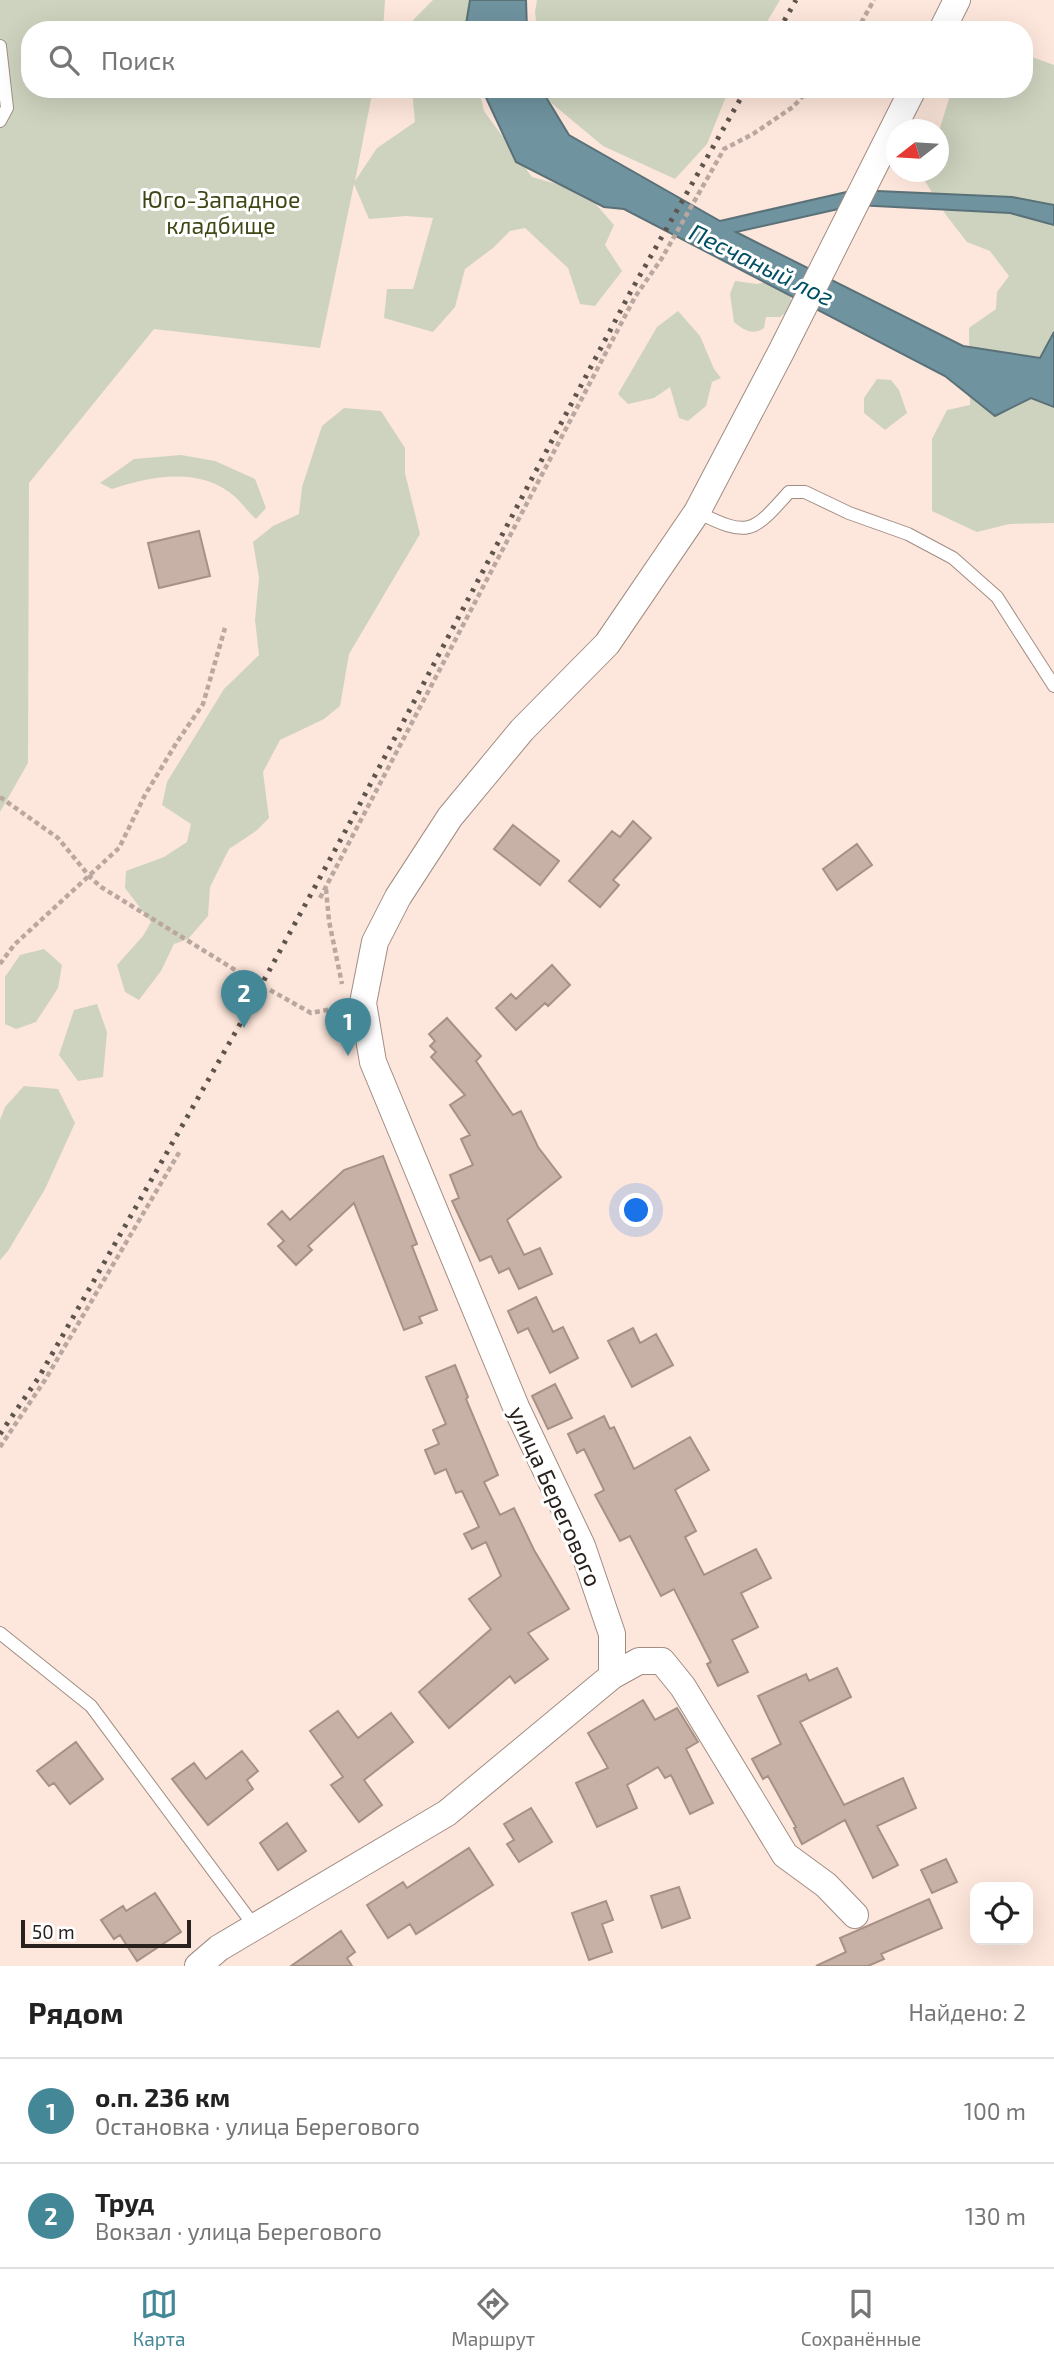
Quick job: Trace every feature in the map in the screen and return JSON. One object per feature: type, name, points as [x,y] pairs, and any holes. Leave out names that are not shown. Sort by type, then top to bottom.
[{"type":"street","points":[[946,21],[957,0]]},
{"type":"street","points":[[354,998],[375,942],[398,897],[450,817],[522,730],[607,644],[697,512],[908,98]]},
{"type":"street","name":"улица Берегового","points":[[354,998],[373,1062],[516,1407],[582,1546],[612,1634],[612,1676]]},
{"type":"street","points":[[198,1966],[219,1948],[447,1813],[612,1676],[639,1661],[662,1661],[683,1686],[785,1855],[826,1885],[855,1916]]},
{"type":"lane","points":[[0,46],[7,108],[0,121]]},
{"type":"lane","points":[[697,512],[728,527],[747,529],[768,516],[789,492],[805,492],[849,513],[908,534],[953,558],[997,597],[1054,686]]},
{"type":"lane","points":[[0,1633],[90,1706],[255,1927]]},
{"type":"path","points":[[862,21],[874,0]]},
{"type":"path","points":[[320,898],[635,297],[662,258],[724,149],[753,134],[793,107],[801,98]]},
{"type":"path","points":[[0,964],[14,945],[119,848],[145,795],[203,704],[225,628]]},
{"type":"path","points":[[0,797],[58,838],[101,887],[240,973]]},
{"type":"path","points":[[326,889],[329,921],[354,998]]},
{"type":"path","points":[[270,990],[311,1013]]},
{"type":"path","points":[[0,1447],[45,1380],[180,1151]]},
{"type":"green space","name":"Юго-Западное кладбище","points":[[0,0],[385,0],[384,21],[21,21],[21,98],[371,98],[355,181],[377,148],[415,122],[413,98],[481,98],[484,111],[532,177],[564,186],[593,201],[614,225],[605,245],[622,271],[595,306],[580,304],[568,268],[525,228],[510,231],[465,269],[455,307],[433,332],[384,318],[387,289],[413,289],[433,218],[406,216],[369,219],[354,184],[320,348],[154,329],[29,483],[28,763],[0,812]]},
{"type":"green space","points":[[433,0],[470,0],[470,21],[413,20]]},
{"type":"green space","points":[[537,0],[780,0],[767,21],[536,21]]},
{"type":"green space","points":[[1033,57],[1054,65],[1054,523],[1009,524],[977,532],[932,511],[932,439],[947,410],[970,405],[969,328],[996,309],[997,292],[1009,276],[990,251],[967,242],[925,182],[949,182],[949,119],[943,119],[949,98],[1033,98]]},
{"type":"green space","points":[[545,98],[725,98],[707,144],[675,179],[603,146]]},
{"type":"green space","points":[[735,281],[757,284],[772,281],[787,288],[794,307],[780,317],[766,317],[764,328],[760,330],[745,330],[734,322],[730,294]]},
{"type":"green space","points":[[678,311],[700,336],[714,369],[721,378],[712,382],[706,406],[688,421],[679,418],[670,387],[654,398],[628,404],[618,394],[657,327]]},
{"type":"green space","points":[[877,379],[891,380],[899,390],[907,413],[885,430],[864,413],[864,398]]},
{"type":"green space","points":[[344,408],[381,411],[405,448],[405,473],[420,534],[349,654],[340,706],[324,719],[280,740],[263,772],[269,818],[256,831],[229,849],[210,887],[208,916],[188,939],[174,944],[161,971],[139,1000],[125,992],[117,965],[143,936],[151,922],[125,888],[126,871],[164,857],[187,842],[191,824],[162,805],[167,782],[224,689],[259,655],[255,620],[259,578],[253,542],[273,526],[299,514],[302,487],[322,426]]},
{"type":"green space","points":[[181,455],[215,461],[255,479],[266,508],[256,519],[229,492],[201,479],[156,478],[112,489],[100,483],[134,459]]},
{"type":"green space","points":[[44,949],[62,965],[58,988],[36,1022],[16,1029],[5,1024],[5,977],[20,955]]},
{"type":"green space","points":[[97,1004],[107,1032],[103,1077],[78,1081],[59,1055],[74,1010]]},
{"type":"green space","points":[[24,1086],[58,1089],[75,1123],[45,1189],[0,1260],[0,1120],[5,1107]]},
{"type":"water","points":[[470,0],[526,0],[527,21],[466,21]]},
{"type":"water","name":"Песчаный лог","points":[[486,98],[546,98],[569,135],[720,221],[855,190],[1012,197],[1054,205],[1054,225],[1010,213],[856,205],[736,232],[963,346],[1040,358],[1054,332],[1054,407],[1031,398],[995,416],[945,376],[624,209],[604,207],[516,162]]},
{"type":"building","points":[[199,531],[210,576],[159,588],[148,543]]},
{"type":"building","points":[[633,821],[651,838],[613,880],[619,885],[600,907],[569,881],[612,831],[620,837]]},
{"type":"building","points":[[513,825],[559,861],[540,885],[494,849]]},
{"type":"building","points":[[857,844],[872,865],[837,890],[823,869]]},
{"type":"building","points":[[552,965],[570,985],[548,1006],[545,1003],[516,1030],[496,1008],[511,994],[516,999]]},
{"type":"building","points":[[447,1018],[481,1056],[476,1061],[513,1115],[521,1111],[538,1147],[561,1177],[507,1220],[524,1255],[540,1248],[552,1274],[519,1289],[509,1268],[499,1273],[491,1256],[480,1261],[452,1201],[459,1198],[450,1175],[473,1165],[461,1139],[470,1135],[450,1105],[465,1095],[431,1057],[436,1052],[430,1046],[435,1041],[429,1034]]},
{"type":"building","points":[[383,1156],[417,1244],[412,1246],[437,1310],[419,1317],[422,1323],[404,1330],[354,1203],[308,1246],[312,1250],[296,1265],[278,1246],[284,1241],[268,1224],[282,1211],[290,1220],[344,1170]]},
{"type":"building","points":[[536,1297],[553,1332],[563,1327],[578,1358],[550,1373],[528,1328],[518,1333],[508,1311]]},
{"type":"building","points":[[633,1328],[640,1343],[656,1334],[673,1365],[632,1387],[608,1341]]},
{"type":"building","points":[[455,1365],[468,1397],[466,1399],[498,1475],[484,1482],[500,1515],[514,1508],[534,1550],[569,1609],[528,1633],[548,1659],[515,1683],[510,1676],[449,1728],[419,1692],[491,1629],[469,1599],[501,1576],[486,1542],[472,1549],[464,1534],[479,1527],[462,1491],[456,1493],[446,1469],[435,1474],[425,1450],[439,1444],[433,1430],[446,1424],[426,1377]]},
{"type":"building","points":[[555,1384],[572,1418],[548,1429],[532,1396]]},
{"type":"building","points":[[604,1416],[610,1429],[614,1427],[634,1469],[690,1437],[709,1470],[675,1490],[696,1531],[685,1537],[704,1575],[756,1549],[771,1578],[741,1593],[758,1627],[732,1640],[748,1672],[718,1686],[707,1664],[711,1662],[674,1589],[661,1596],[630,1536],[620,1541],[595,1495],[604,1490],[584,1449],[577,1453],[568,1434]]},
{"type":"building","points":[[837,1668],[851,1697],[800,1722],[844,1805],[903,1778],[916,1808],[877,1826],[898,1865],[873,1878],[845,1820],[802,1844],[794,1828],[796,1827],[768,1776],[763,1779],[752,1759],[781,1744],[758,1696],[806,1674],[809,1681]]},
{"type":"building","points":[[643,1700],[655,1720],[677,1708],[698,1742],[686,1749],[713,1803],[690,1814],[671,1775],[665,1778],[658,1767],[627,1785],[637,1808],[597,1827],[576,1783],[608,1768],[588,1733]]},
{"type":"building","points":[[338,1711],[358,1738],[391,1713],[413,1742],[364,1780],[382,1805],[359,1822],[331,1785],[343,1777],[310,1731]]},
{"type":"building","points":[[76,1742],[103,1779],[70,1804],[54,1783],[49,1786],[37,1771]]},
{"type":"building","points":[[242,1751],[258,1771],[247,1780],[253,1789],[208,1825],[172,1779],[194,1763],[206,1779]]},
{"type":"building","points":[[531,1808],[552,1842],[519,1862],[507,1844],[514,1840],[504,1824]]},
{"type":"building","points":[[287,1823],[306,1851],[278,1870],[260,1843]]},
{"type":"building","points":[[469,1848],[493,1885],[416,1934],[410,1924],[388,1938],[367,1905],[403,1882],[407,1888]]},
{"type":"building","points":[[946,1859],[957,1882],[932,1893],[921,1870]]},
{"type":"building","points":[[679,1887],[690,1918],[662,1928],[651,1896]]},
{"type":"building","points":[[155,1893],[181,1932],[137,1961],[120,1935],[114,1939],[101,1920],[123,1906],[126,1911]]},
{"type":"building","points":[[929,1899],[942,1928],[881,1954],[884,1959],[868,1966],[816,1966],[846,1952],[840,1938]]},
{"type":"building","points":[[606,1901],[613,1920],[602,1924],[612,1952],[589,1960],[572,1913]]},
{"type":"building","points":[[341,1931],[355,1952],[347,1958],[352,1966],[291,1966]]},
{"type":"railway","points":[[784,21],[796,0]]},
{"type":"railway","points":[[0,1434],[39,1377],[239,1026],[353,817],[631,291],[741,98]]},
{"type":"place","name":"Труд","points":[[244,1028]]},
{"type":"place","name":"о.п. 236 км","points":[[348,1056]]}]
